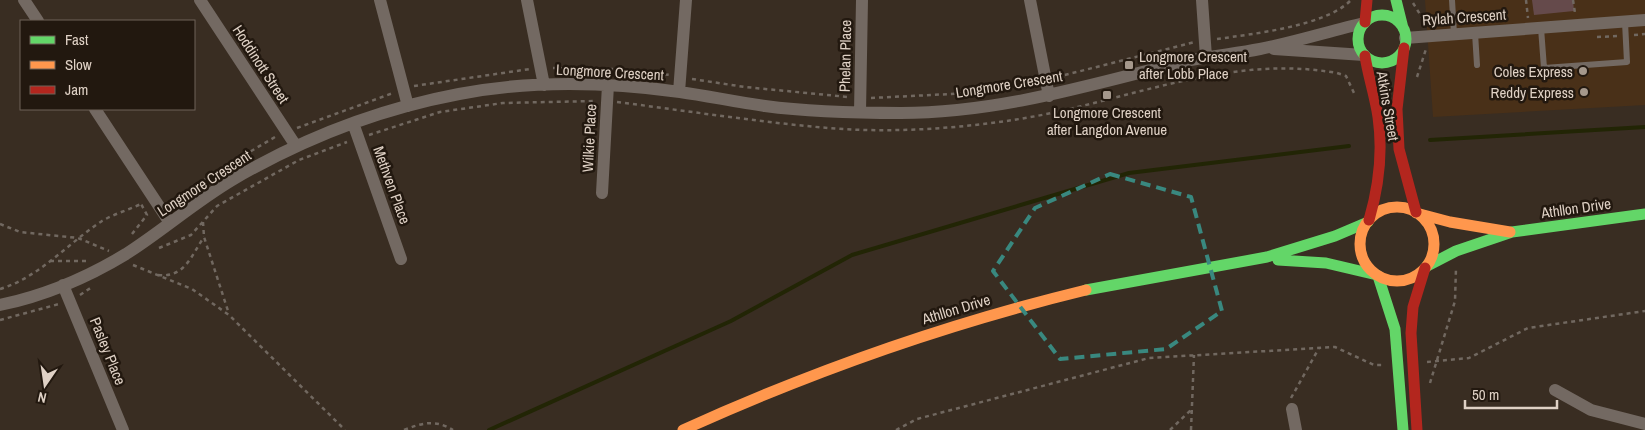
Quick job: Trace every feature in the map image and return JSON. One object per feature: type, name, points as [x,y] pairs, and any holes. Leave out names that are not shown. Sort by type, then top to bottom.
[{"type":"main road","points":[[1367,0],[1365,22],[1358,39],[1364,55],[1376,63],[1383,63],[1396,58],[1404,38],[1396,0]]},
{"type":"main road","points":[[1365,22],[1376,16],[1388,16],[1404,38]]},
{"type":"main road","name":"Atkins Street","points":[[1404,38],[1398,91],[1398,135],[1403,169],[1416,212]]},
{"type":"main road","name":"Atkins Street","points":[[1364,55],[1377,109],[1382,158],[1380,179],[1368,221]]},
{"type":"main road","points":[[1417,430],[1411,333],[1413,307],[1433,252],[1434,237],[1428,223],[1416,212],[1408,209],[1391,208],[1382,210],[1368,221],[1361,236],[1361,250],[1366,264],[1377,275],[1390,280],[1403,281],[1415,276],[1426,267]]},
{"type":"main road","name":"Athllon Drive","points":[[1416,212],[1450,222],[1512,232]]},
{"type":"main road","name":"Athllon Drive","points":[[1426,267],[1456,250],[1512,232],[1645,214]]},
{"type":"main road","name":"Athllon Drive","points":[[683,430],[770,391],[831,367],[943,329],[1090,289],[1170,272],[1251,260],[1324,242],[1368,221]]},
{"type":"main road","name":"Athllon Drive","points":[[1251,260],[1326,263],[1377,275]]},
{"type":"main road","points":[[1377,275],[1394,329],[1403,430]]},
{"type":"street","points":[[24,0],[37,20]]},
{"type":"street","name":"Hoddinott Street","points":[[200,0],[296,146]]},
{"type":"street","points":[[380,0],[408,106]]},
{"type":"street","points":[[527,0],[544,85]]},
{"type":"street","points":[[679,92],[686,0]]},
{"type":"street","name":"Phelan Place","points":[[860,112],[862,0]]},
{"type":"street","points":[[1030,0],[1049,96]]},
{"type":"street","points":[[1202,0],[1206,57]]},
{"type":"street","name":"Rylah Crescent","points":[[1404,38],[1645,20]]},
{"type":"street","name":"Longmore Crescent","points":[[0,305],[63,285],[113,258],[129,257],[170,223],[231,181],[296,146],[353,123],[408,106],[467,93],[544,85],[608,84],[679,92],[766,106],[860,112],[955,110],[1049,96],[1206,57],[1261,49],[1365,22]]},
{"type":"street","name":"Longmore Crescent","points":[[1261,49],[1364,55]]},
{"type":"street","name":"Wilkie Place","points":[[602,193],[608,84]]},
{"type":"street","points":[[96,110],[170,223]]},
{"type":"street","name":"Methven Place","points":[[353,123],[401,258]]},
{"type":"street","name":"Pasley Place","points":[[63,285],[122,430]]},
{"type":"street","points":[[1555,390],[1591,410],[1645,424]]},
{"type":"street","points":[[1292,409],[1296,430]]},
{"type":"lane","points":[[1452,0],[1454,34]]},
{"type":"lane","points":[[1541,28],[1544,68],[1627,62],[1625,22]]},
{"type":"lane","points":[[1475,33],[1477,65]]},
{"type":"path","points":[[1222,38],[1320,18],[1344,7],[1351,0]]},
{"type":"path","points":[[1411,0],[1429,29]]},
{"type":"path","points":[[1526,0],[1528,21]]},
{"type":"path","points":[[1596,37],[1645,34]]},
{"type":"path","points":[[1056,77],[1194,42]]},
{"type":"path","points":[[545,68],[612,68],[670,75]]},
{"type":"path","points":[[411,86],[530,69]]},
{"type":"path","points":[[1325,71],[1346,76],[1354,93]]},
{"type":"path","points":[[685,78],[745,87],[846,97]]},
{"type":"path","points":[[875,98],[971,93],[1037,81]]},
{"type":"path","points":[[295,129],[394,92]]},
{"type":"path","points":[[366,136],[440,112],[503,103],[596,101]]},
{"type":"path","points":[[171,203],[224,167],[274,137]]},
{"type":"path","points":[[156,248],[191,236],[217,206],[299,160],[349,141]]},
{"type":"path","points":[[0,289],[12,286],[50,261],[103,220],[141,204],[147,215],[132,235]]},
{"type":"path","points":[[203,222],[204,237],[229,315]]},
{"type":"path","points":[[0,224],[20,232],[78,238],[101,246],[113,258]]},
{"type":"path","points":[[151,274],[169,275],[186,268],[204,237]]},
{"type":"path","points":[[129,257],[151,274],[192,289],[229,315],[345,430]]},
{"type":"path","points":[[50,261],[93,261]]},
{"type":"path","points":[[0,320],[58,305]]},
{"type":"path","points":[[1421,362],[1470,358],[1528,328],[1645,311]]},
{"type":"path","points":[[896,430],[917,419],[1149,358],[1335,347],[1374,365],[1387,365]]},
{"type":"path","points":[[1292,409],[1291,400],[1320,348]]},
{"type":"path","points":[[1192,430],[1194,355]]},
{"type":"path","points":[[1170,430],[1193,408]]},
{"type":"path","points":[[404,430],[429,422],[453,430]]},
{"type":"highlighted area","points":[[1110,174],[1191,197],[1222,311],[1166,349],[1060,359],[993,271],[1035,208]]},
{"type":"shaded area","points":[[1425,0],[1645,0],[1645,105],[1433,117]]},
{"type":"shaded area","points":[[1532,0],[1573,0],[1574,11],[1534,15]]},
{"type":"waterway","points":[[1430,140],[1645,127]]},
{"type":"waterway","points":[[489,430],[731,321],[852,255],[1129,173],[1349,146]]},
{"type":"traffic: fast","points":[[1396,0],[1403,28]]},
{"type":"traffic: fast","points":[[1382,15],[1391,17],[1399,22],[1404,30],[1406,39],[1404,48],[1399,56],[1391,61],[1382,63],[1373,61],[1365,56],[1360,48],[1358,39],[1360,30],[1365,22],[1373,17],[1382,15]]},
{"type":"traffic: fast","points":[[1427,266],[1456,251],[1512,232],[1645,214]]},
{"type":"traffic: fast","points":[[1086,290],[1267,257],[1335,236],[1368,222]]},
{"type":"traffic: fast","points":[[1278,260],[1326,263],[1377,275]]},
{"type":"traffic: fast","points":[[1378,276],[1395,329],[1403,430]]},
{"type":"traffic: slow","points":[[1397,207],[1411,210],[1423,218],[1431,230],[1434,244],[1431,258],[1423,270],[1411,278],[1397,281],[1383,278],[1371,270],[1363,258],[1360,244],[1363,230],[1371,218],[1383,210],[1397,207]]},
{"type":"traffic: slow","points":[[1416,213],[1450,222],[1510,232]]},
{"type":"traffic: slow","points":[[683,430],[781,388],[881,351],[982,318],[1086,290]]},
{"type":"traffic: jam","points":[[1365,22],[1367,0]]},
{"type":"traffic: jam","points":[[1404,48],[1397,109],[1399,149],[1416,212]]},
{"type":"traffic: jam","points":[[1365,56],[1377,109],[1380,143],[1378,182],[1369,220]]},
{"type":"traffic: jam","points":[[1417,430],[1411,333],[1413,307],[1425,268]]},
{"type":"place","name":"Longmore Crescent after Lobb Place","points":[[1129,65]]},
{"type":"place","name":"Coles Express","points":[[1583,71]]},
{"type":"place","name":"Reddy Express","points":[[1584,92]]},
{"type":"place","name":"Longmore Crescent after Langdon Avenue","points":[[1107,95]]}]
